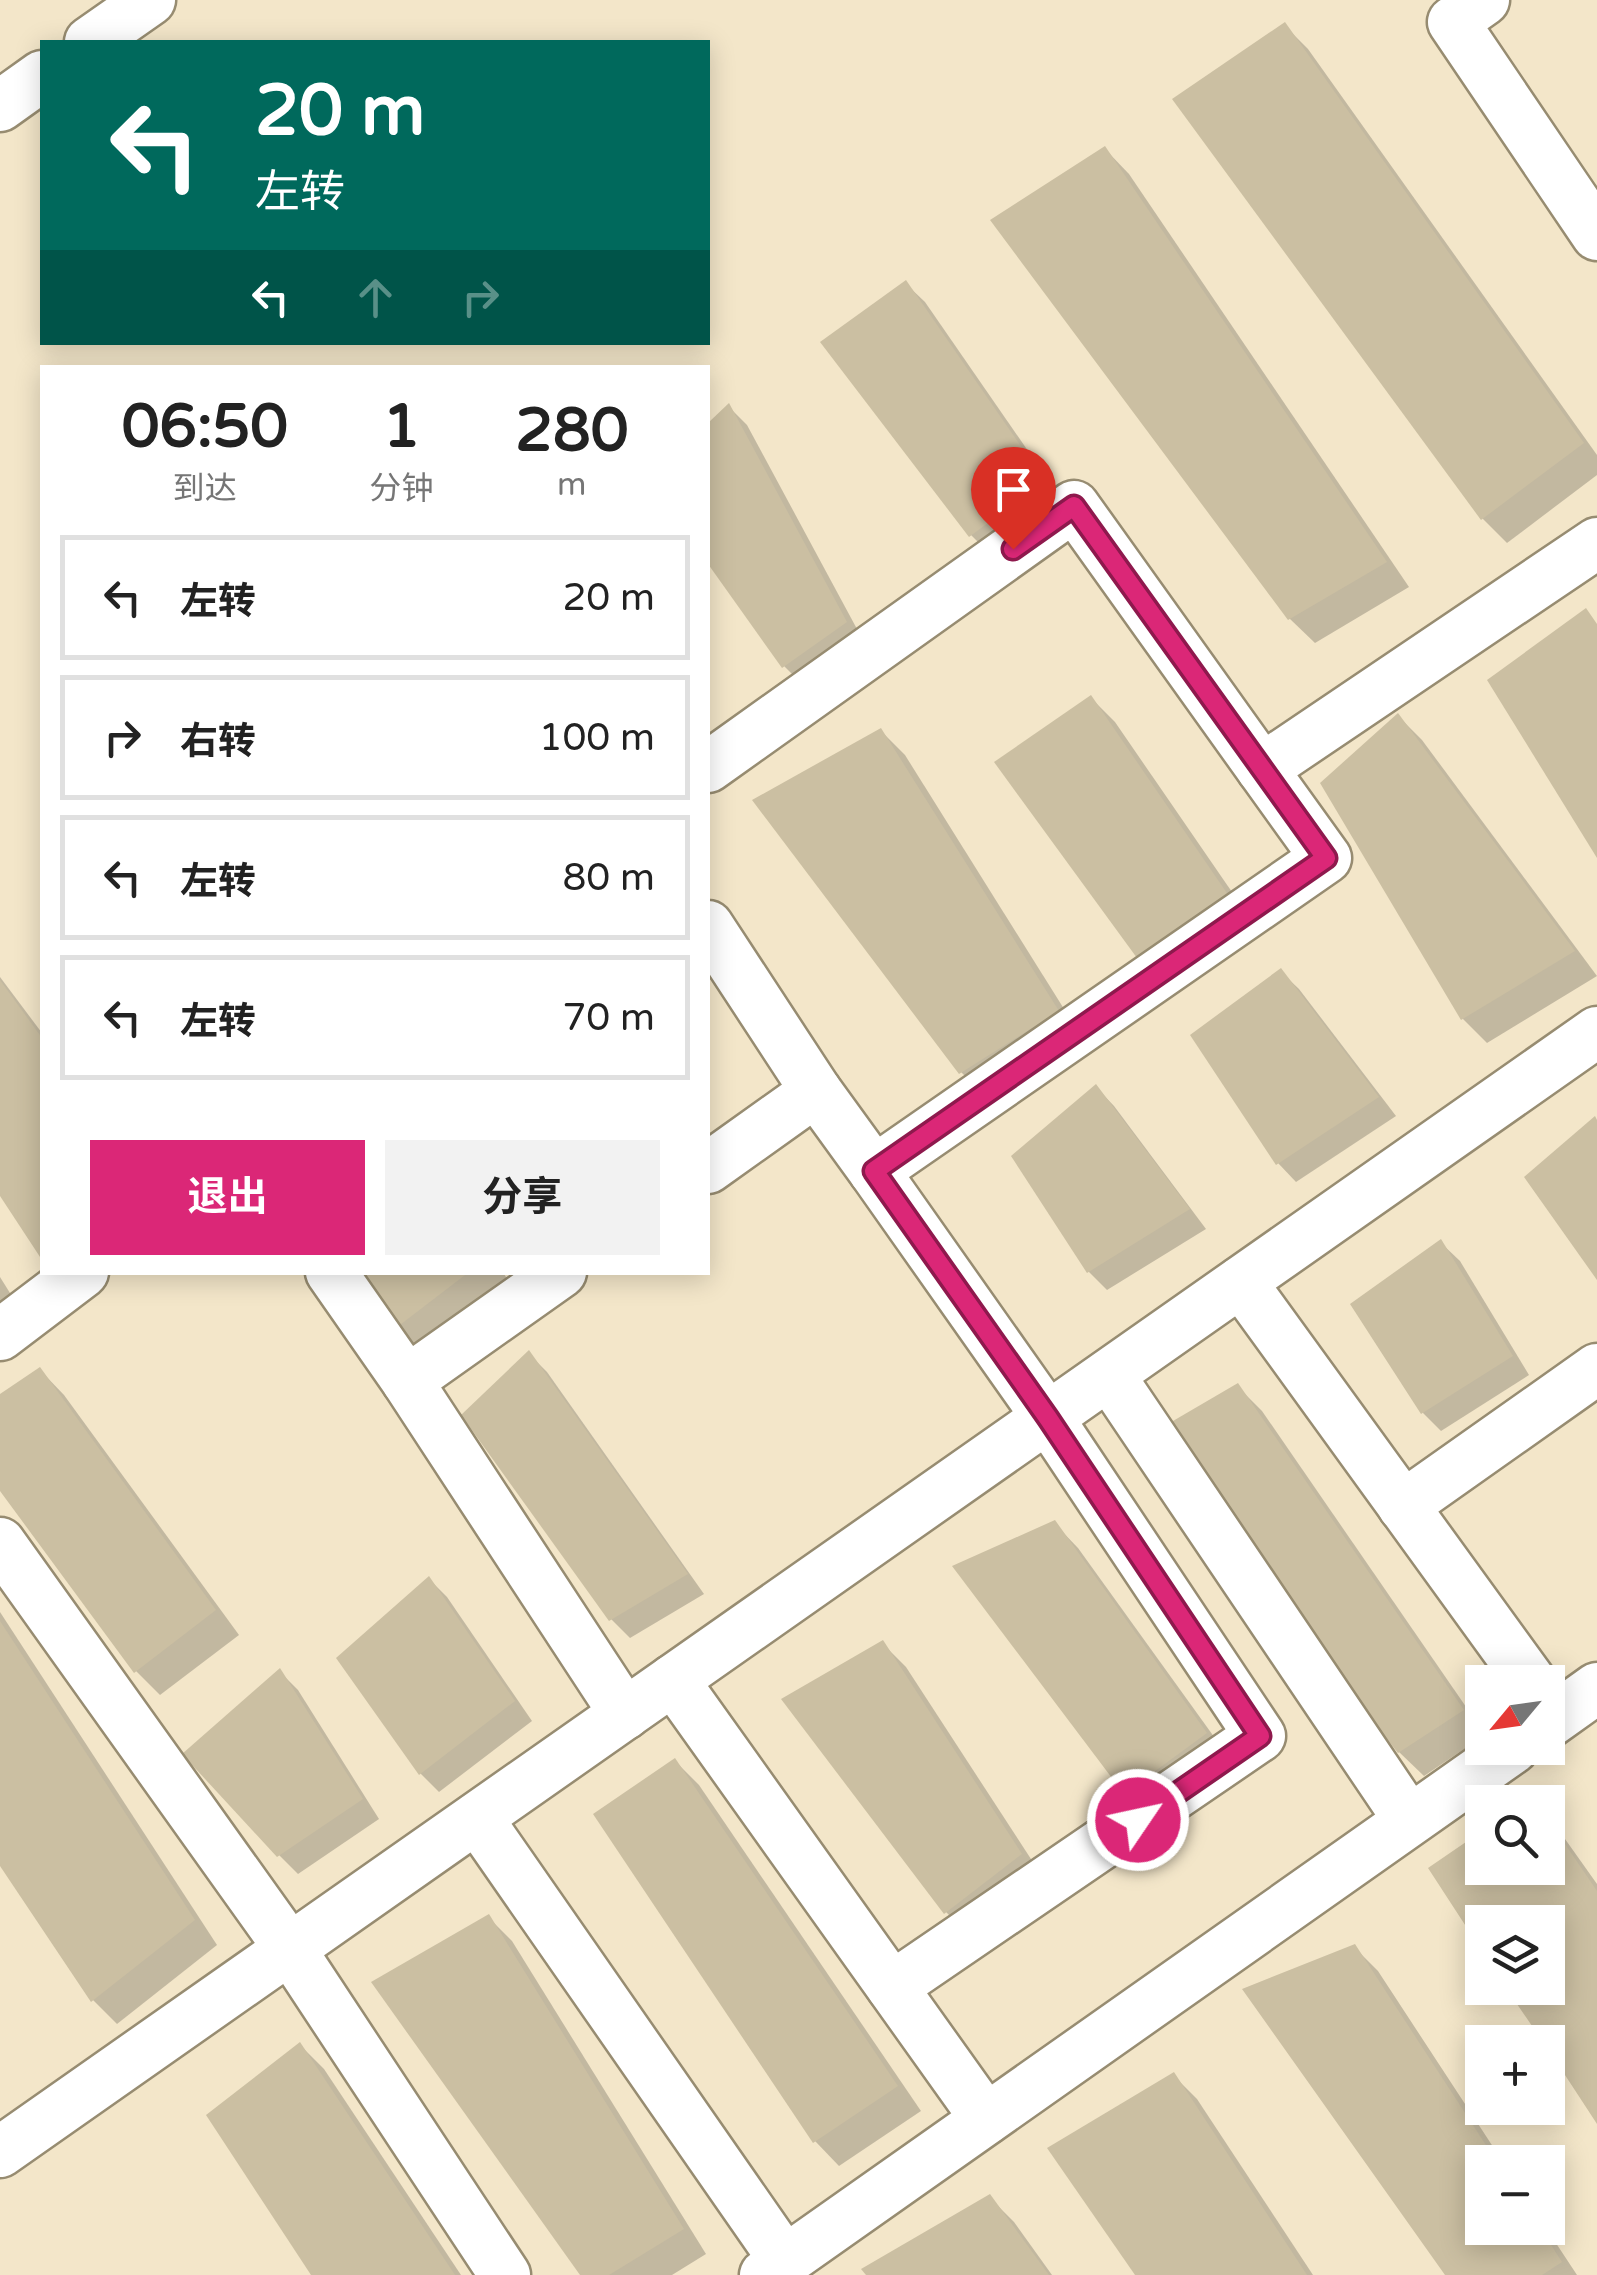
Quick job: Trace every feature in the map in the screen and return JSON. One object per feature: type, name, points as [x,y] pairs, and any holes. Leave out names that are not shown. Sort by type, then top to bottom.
[{"type":"street","points":[[93,40],[150,0]]},
{"type":"street","points":[[1484,0],[1453,22],[1595,227]]},
{"type":"street","points":[[0,106],[40,77]]},
{"type":"street","points":[[710,765],[1074,506],[1326,858],[874,1171]]},
{"type":"street","points":[[1262,769],[1597,544]]},
{"type":"street","points":[[710,929],[816,1091],[1048,1418],[1260,1736]]},
{"type":"street","points":[[0,2152],[1597,1032]]},
{"type":"street","points":[[710,1167],[816,1091]]},
{"type":"street","points":[[0,1335],[79,1275]]},
{"type":"street","points":[[333,1275],[408,1381],[626,1714]]},
{"type":"street","points":[[408,1381],[557,1275]]},
{"type":"street","points":[[1241,1282],[1516,1665]]},
{"type":"street","points":[[1403,1506],[1597,1369]]},
{"type":"street","points":[[1109,1375],[1410,1820]]},
{"type":"street","points":[[0,1543],[290,1948],[505,2275]]},
{"type":"street","points":[[673,1680],[986,2119]]},
{"type":"street","points":[[1565,1696],[1597,1688]]},
{"type":"street","points":[[892,1987],[1324,1693]]},
{"type":"street","points":[[477,1818],[775,2268],[1489,1765]]},
{"type":"building","points":[[1285,22],[1584,443],[1481,520],[1172,99]]},
{"type":"building","points":[[1105,146],[1387,562],[1288,620],[990,220]]},
{"type":"building","points":[[906,280],[1045,481],[969,537],[820,342]]},
{"type":"building","points":[[729,403],[847,622],[782,668],[710,567],[710,421]]},
{"type":"building","points":[[1586,608],[1597,624],[1597,858],[1487,680]]},
{"type":"building","points":[[1091,695],[1231,899],[1137,958],[994,762]]},
{"type":"building","points":[[1398,713],[1575,951],[1461,1020],[1320,783]]},
{"type":"building","points":[[881,728],[1059,1011],[959,1074],[752,800]]},
{"type":"building","points":[[1281,968],[1379,1097],[1276,1165],[1190,1035]]},
{"type":"building","points":[[0,980],[40,1035],[40,1257],[0,1196]]},
{"type":"building","points":[[1096,1084],[1190,1209],[1087,1273],[1011,1156]]},
{"type":"building","points":[[1595,1116],[1597,1120],[1597,1280],[1524,1177]]},
{"type":"building","points":[[1441,1239],[1513,1356],[1421,1414],[1350,1304]]},
{"type":"building","points":[[335,1275],[465,1275],[379,1341]]},
{"type":"building","points":[[529,1350],[688,1574],[609,1621],[461,1415]]},
{"type":"building","points":[[40,1367],[216,1610],[134,1673],[0,1491],[0,1394]]},
{"type":"building","points":[[1238,1383],[1464,1710],[1398,1753],[1149,1435]]},
{"type":"building","points":[[1055,1520],[1207,1733],[1124,1794],[952,1566]]},
{"type":"building","points":[[429,1576],[515,1701],[419,1775],[336,1658]]},
{"type":"building","points":[[0,1621],[195,1920],[91,2002],[0,1866]]},
{"type":"building","points":[[883,1640],[1022,1854],[944,1914],[781,1699]]},
{"type":"building","points":[[280,1668],[363,1799],[277,1857],[182,1754]]},
{"type":"building","points":[[675,1758],[898,2086],[813,2143],[593,1814]]},
{"type":"building","points":[[1465,1843],[1465,1885],[1565,1885],[1565,1844],[1597,1891],[1597,2124],[1565,2075],[1565,2025],[1531,2025],[1518,2005],[1565,2005],[1565,1905],[1465,1905],[1465,1925],[1428,1868]]},
{"type":"building","points":[[489,1914],[684,2229],[609,2275],[580,2275],[371,1982]]},
{"type":"building","points":[[1355,1944],[1465,2113],[1465,2125],[1473,2125],[1486,2145],[1465,2145],[1465,2245],[1551,2245],[1562,2262],[1542,2275],[1445,2275],[1242,1989]]},
{"type":"building","points":[[300,2042],[455,2275],[311,2275],[206,2115]]},
{"type":"building","points":[[1174,2072],[1307,2275],[1135,2275],[1047,2148]]},
{"type":"building","points":[[990,2194],[1049,2275],[866,2275],[861,2269]]},
{"type":"route","points":[[1013,549],[1074,506],[1326,858],[874,1171],[1048,1418],[1260,1736],[1138,1820]]}]
